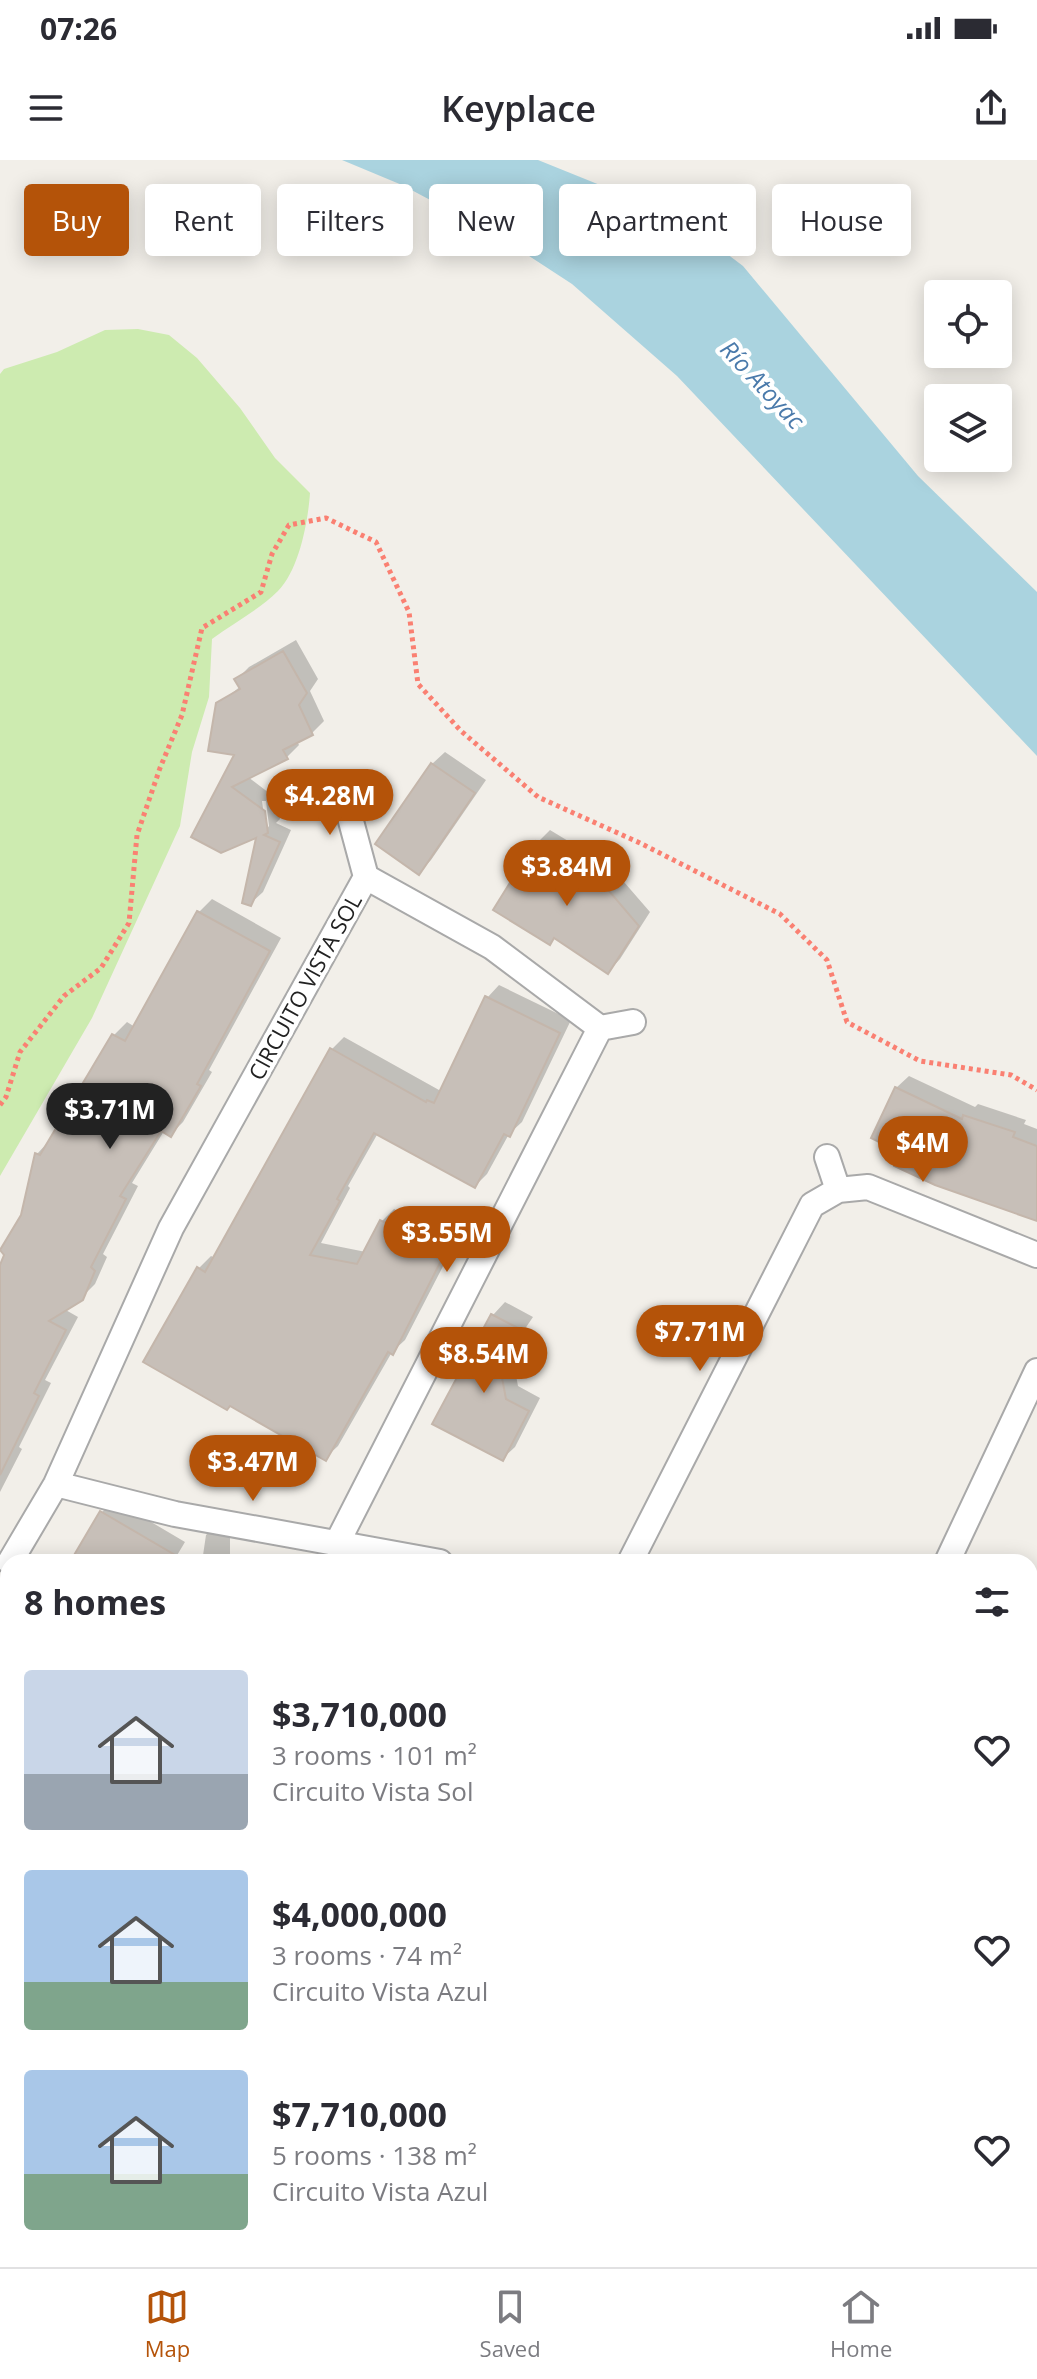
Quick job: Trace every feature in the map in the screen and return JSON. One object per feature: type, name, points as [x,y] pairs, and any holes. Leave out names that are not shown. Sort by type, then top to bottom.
[{"type":"street","points":[[341,784],[366,877]]},
{"type":"street","name":"CIRCUITO VISTA SOL","points":[[15,1554],[56,1484],[171,1228],[366,877],[492,947],[600,1028]]},
{"type":"street","points":[[337,1543],[600,1028],[633,1022]]},
{"type":"street","points":[[827,1157],[838,1190]]},
{"type":"street","points":[[634,1554],[812,1205],[838,1190],[868,1187],[1037,1255]]},
{"type":"street","points":[[951,1554],[1037,1371]]},
{"type":"street","points":[[56,1484],[175,1514],[397,1554]]},
{"type":"path","points":[[0,1105],[6,1097],[20,1052],[64,996],[101,968],[129,923],[137,835],[182,715],[202,628],[261,592],[272,554],[289,525],[326,518],[376,542],[409,612],[418,684],[461,731],[538,797],[640,843],[780,914],[827,960],[847,1022],[920,1061],[1011,1075],[1037,1090]]},
{"type":"green space","points":[[138,329],[169,335],[197,358],[240,408],[275,458],[310,493],[307,518],[292,571],[278,591],[212,639],[209,697],[192,752],[180,826],[92,1018],[0,1176],[0,374],[4,369],[57,352],[105,330]]},
{"type":"water","name":"Río Atoyac","points":[[342,160],[538,160],[597,184],[559,184],[559,256],[730,256],[743,266],[918,476],[1037,592],[1037,756],[677,376],[572,284],[529,256],[543,256],[543,184],[429,184],[429,199],[413,191],[413,184],[400,184]]},
{"type":"building","points":[[283,651],[307,693],[299,705],[313,735],[283,750],[288,759],[232,787],[265,811],[268,833],[264,835],[280,842],[251,906],[242,903],[256,838],[221,853],[191,837],[234,755],[208,751],[216,703],[240,689],[234,679]]},
{"type":"building","points":[[431,763],[475,793],[419,875],[375,844]]},
{"type":"building","points":[[536,841],[598,878],[639,926],[608,974],[554,938],[550,945],[493,910]]},
{"type":"building","points":[[197,911],[270,951],[197,1084],[201,1086],[171,1137],[161,1131],[120,1196],[126,1199],[91,1267],[95,1271],[83,1300],[49,1321],[66,1330],[34,1393],[39,1396],[0,1475],[0,1265],[4,1255],[0,1250],[21,1215],[35,1153],[40,1155],[112,1034],[125,1041]]},
{"type":"building","points":[[485,996],[560,1033],[510,1137],[504,1134],[475,1188],[374,1133],[337,1199],[340,1201],[310,1255],[357,1264],[380,1220],[445,1253],[393,1355],[388,1352],[326,1461],[230,1406],[227,1410],[143,1362],[197,1267],[205,1272],[330,1048],[426,1102],[434,1103]]},
{"type":"building","points":[[895,1087],[962,1119],[963,1115],[1015,1132],[1013,1137],[1037,1146],[1037,1221],[935,1185],[894,1166],[896,1150],[871,1138]]},
{"type":"building","points":[[491,1314],[522,1330],[511,1349],[505,1352],[500,1367],[506,1399],[529,1411],[503,1461],[432,1424]]},
{"type":"building","points":[[100,1511],[173,1554],[75,1554]]}]
